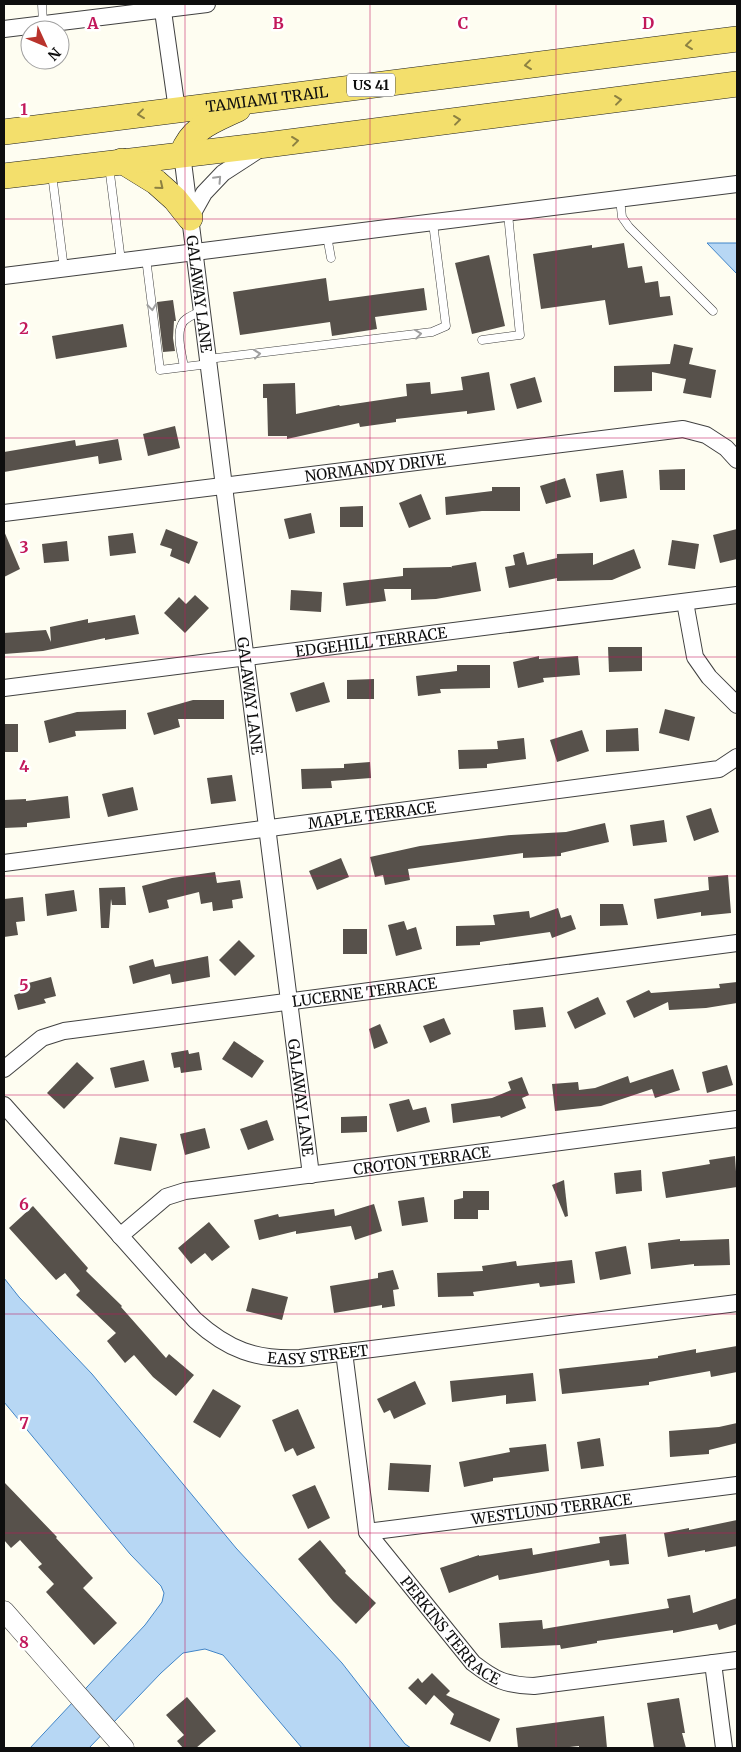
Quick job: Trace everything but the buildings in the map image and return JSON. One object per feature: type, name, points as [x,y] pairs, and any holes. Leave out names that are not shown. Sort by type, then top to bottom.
[{"type":"main road","name":"TAMIAMI TRAIL","points":[[4,132],[737,39]]},
{"type":"main road","points":[[4,176],[266,145],[737,84]]},
{"type":"main road","points":[[182,154],[186,141],[200,128],[256,100]]},
{"type":"main road","points":[[115,162],[156,182],[175,199],[190,218]]},
{"type":"street","points":[[69,20],[162,6],[207,4]]},
{"type":"street","points":[[162,6],[177,110]]},
{"type":"street","points":[[4,29],[20,27]]},
{"type":"street","name":"GALAWAY LANE","points":[[190,218],[204,193],[223,173],[266,145]]},
{"type":"street","name":"GALAWAY LANE","points":[[182,154],[311,1174]]},
{"type":"street","points":[[4,276],[433,224],[737,184]]},
{"type":"street","name":"NORMANDY DRIVE","points":[[4,513],[683,429],[706,435],[726,448],[737,460]]},
{"type":"street","name":"EDGEHILL TERRACE","points":[[4,688],[737,595]]},
{"type":"street","points":[[685,602],[696,657],[709,677],[737,705]]},
{"type":"street","name":"MAPLE TERRACE","points":[[4,863],[268,830],[719,769],[737,756]]},
{"type":"street","name":"LUCERNE TERRACE","points":[[4,1069],[42,1038],[64,1030],[737,943]]},
{"type":"street","name":"EASY STREET","points":[[4,1105],[195,1320],[209,1333],[225,1343],[261,1357],[280,1359],[344,1352],[737,1303]]},
{"type":"street","name":"CROTON TERRACE","points":[[120,1236],[166,1197],[185,1190],[737,1119]]},
{"type":"street","points":[[344,1352],[367,1532]]},
{"type":"street","name":"WESTLUND TERRACE","points":[[367,1532],[737,1485]]},
{"type":"street","name":"PERKINS TERRACE","points":[[367,1532],[473,1663],[492,1678],[515,1686],[534,1686],[737,1660]]},
{"type":"street","points":[[4,1611],[118,1741]]},
{"type":"street","points":[[713,1663],[724,1748]]},
{"type":"lane","points":[[42,4],[43,20]]},
{"type":"lane","points":[[115,162],[121,261]]},
{"type":"lane","points":[[51,170],[64,269]]},
{"type":"lane","points":[[620,199],[622,217],[628,227],[713,311]]},
{"type":"lane","points":[[482,340],[520,335],[508,214]]},
{"type":"lane","points":[[146,258],[160,370],[432,332],[446,326],[433,224]]},
{"type":"lane","points":[[327,236],[331,258]]},
{"type":"lane","points":[[184,367],[180,336],[182,323],[202,311]]},
{"type":"water","points":[[707,243],[737,243],[737,274]]},
{"type":"water","points":[[4,1278],[19,1297],[92,1374],[236,1548],[342,1663],[405,1744],[411,1748],[302,1748],[223,1655],[205,1649],[183,1653],[161,1673],[89,1748],[30,1748],[145,1625],[162,1602],[164,1593],[161,1586],[130,1554],[4,1402]]}]
